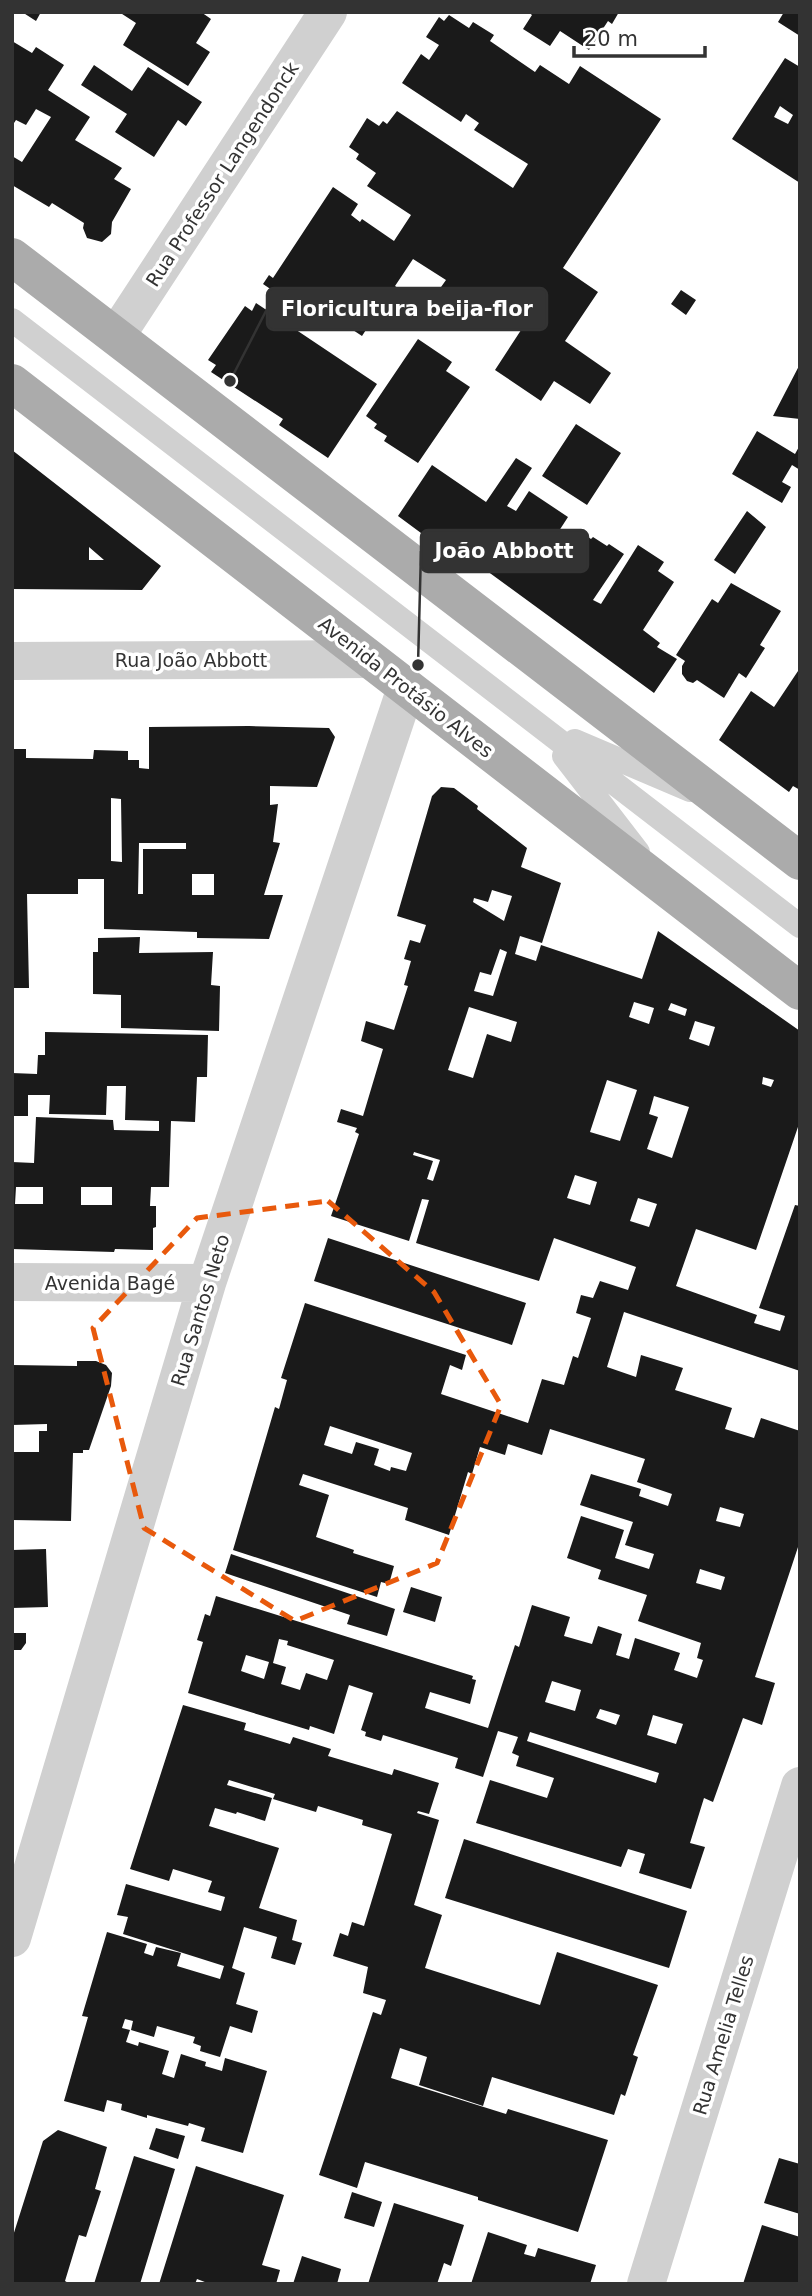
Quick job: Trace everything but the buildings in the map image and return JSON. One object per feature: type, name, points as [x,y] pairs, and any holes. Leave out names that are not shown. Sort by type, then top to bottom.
[{"type":"main road","points":[[12,257],[800,861]]},
{"type":"main road","name":"Avenida Protásio Alves","points":[[12,383],[800,991]]},
{"type":"street","name":"Rua Professor Langendonck","points":[[116,336],[328,12]]},
{"type":"street","name":"Rua João Abbott","points":[[12,661],[369,659]]},
{"type":"street","name":"Rua Santos Neto","points":[[12,1937],[207,1283],[406,688]]},
{"type":"street","name":"Avenida Bagé","points":[[12,1282],[207,1283]]},
{"type":"street","name":"Rua Amelia Telles","points":[[646,2284],[800,1786]]},
{"type":"lane","points":[[12,320],[800,926]]},
{"type":"lane","points":[[542,727],[729,806]]},
{"type":"lane","points":[[542,727],[666,888]]},
{"type":"highlighted area","points":[[328,1201],[434,1292],[501,1405],[437,1563],[295,1621],[144,1528],[93,1328],[197,1218]]},
{"type":"place","name":"Floricultura beija-flor","points":[[230,381]]},
{"type":"place","name":"João Abbott","points":[[418,665]]}]
